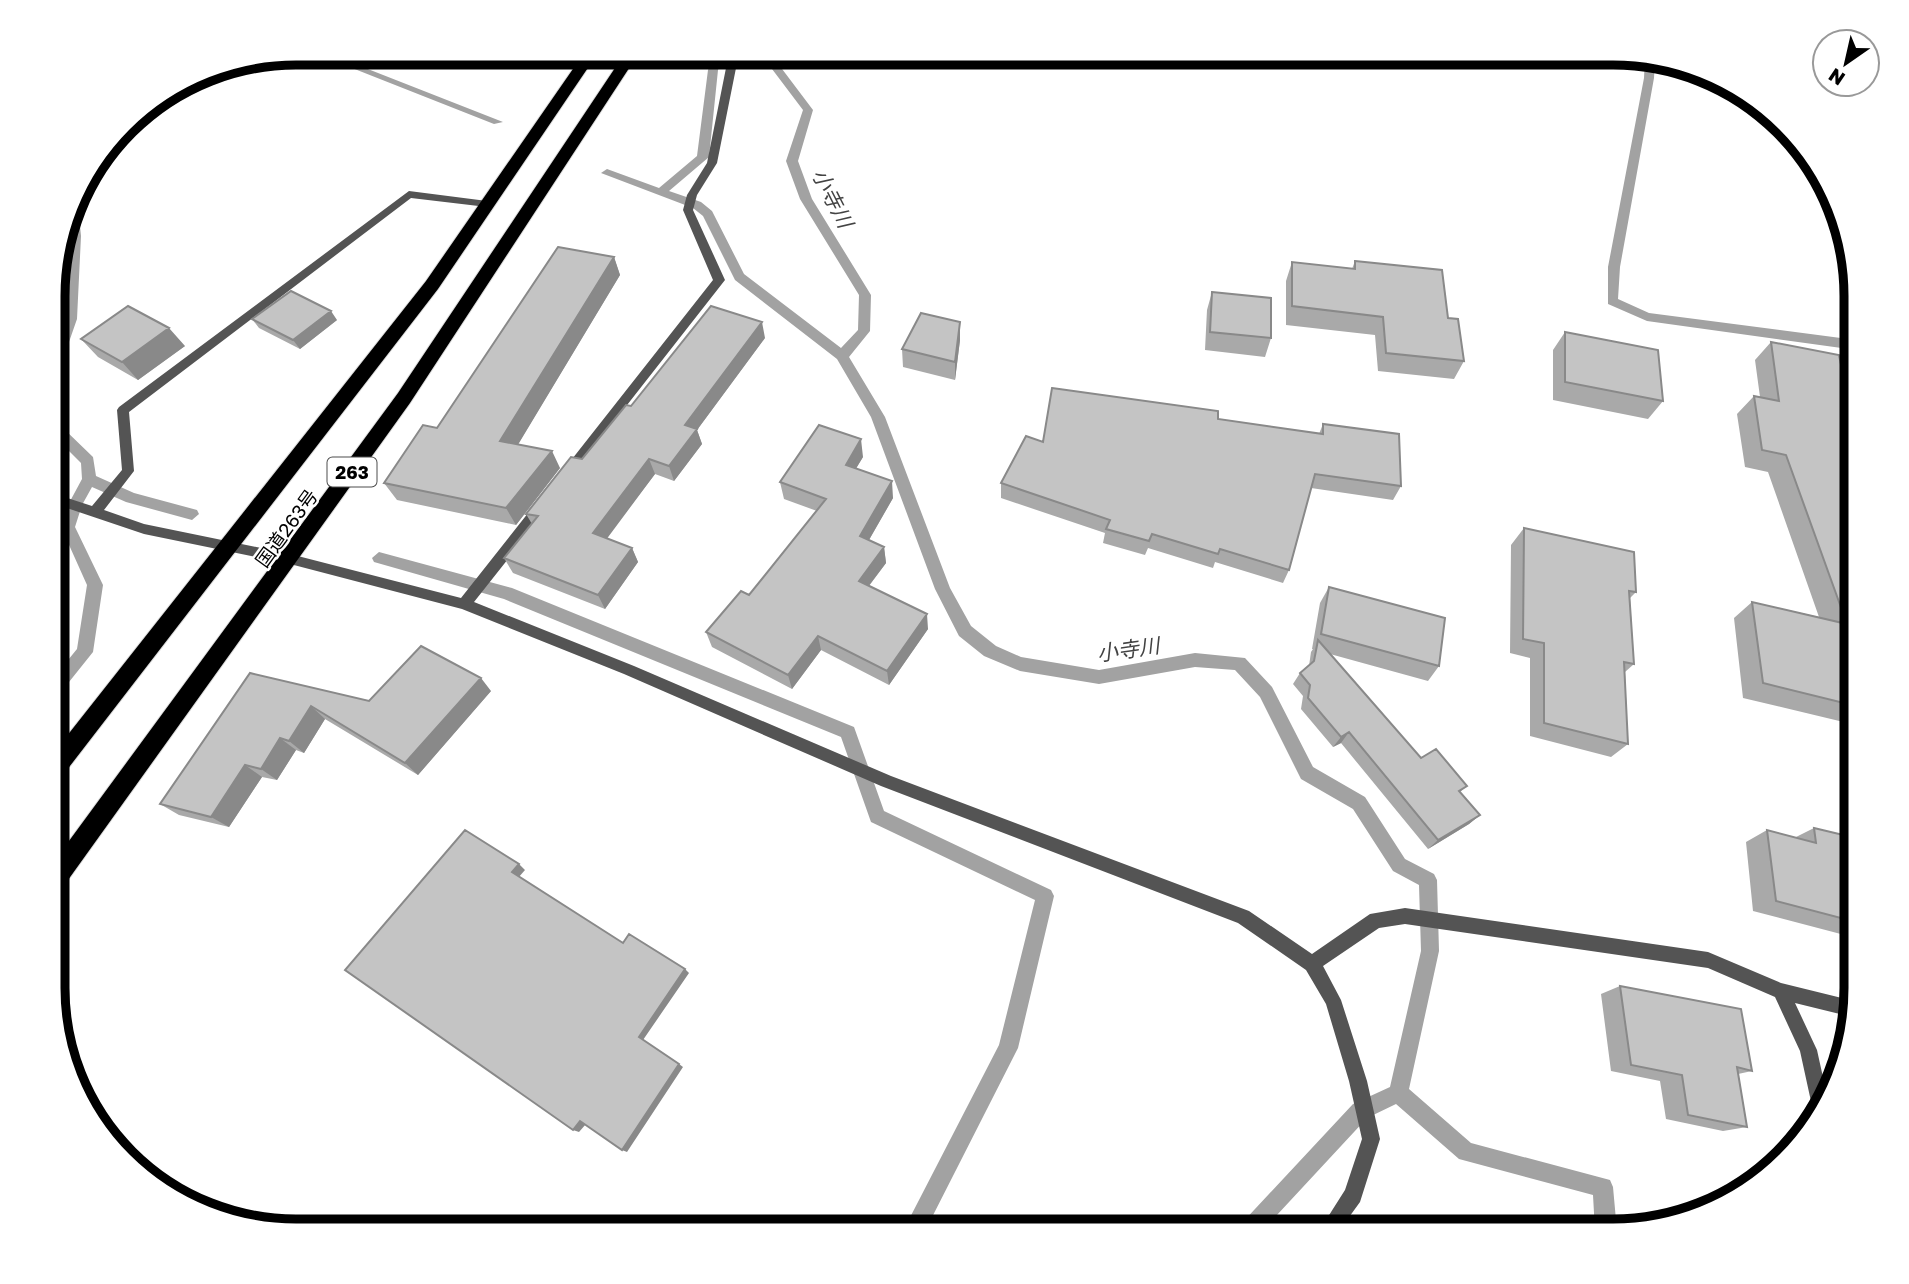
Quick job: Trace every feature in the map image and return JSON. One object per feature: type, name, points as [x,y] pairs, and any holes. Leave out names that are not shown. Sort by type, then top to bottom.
[{"type":"highway","name":"国道263号","points":[[65,755],[432,285],[582,65]]},
{"type":"highway","name":"国道263号","points":[[65,866],[290,559],[412,386],[623,65]]},
{"type":"street","points":[[560,482],[719,280],[688,210],[692,195],[712,163],[731,65]]},
{"type":"street","points":[[95,512],[128,471],[123,410],[409,194],[488,204]]},
{"type":"street","points":[[464,604],[552,493]]},
{"type":"street","points":[[65,502],[144,529],[290,559],[464,604],[629,670],[886,781],[1242,917],[1312,964],[1333,1000],[1358,1080],[1371,1139],[1353,1195],[1336,1219]]},
{"type":"street","points":[[1312,964],[1376,920],[1405,916],[1708,960],[1782,991],[1844,1006]]},
{"type":"street","points":[[1782,991],[1808,1051],[1818,1094]]},
{"type":"building","points":[[558,247],[614,257],[500,441],[552,451],[506,508],[384,483],[423,425],[437,428]]},
{"type":"building","points":[[1355,261],[1442,270],[1448,318],[1458,319],[1464,361],[1386,353],[1383,317],[1292,306],[1292,262],[1355,269]]},
{"type":"building","points":[[291,291],[331,311],[293,340],[252,319]]},
{"type":"building","points":[[1212,292],[1271,298],[1271,338],[1210,332]]},
{"type":"building","points":[[128,306],[169,328],[122,362],[81,339]]},
{"type":"building","points":[[711,306],[762,322],[685,425],[697,429],[669,466],[649,459],[593,533],[632,548],[598,595],[504,558],[538,516],[526,514],[571,457],[582,459],[626,405],[631,406]]},
{"type":"building","points":[[921,313],[960,322],[955,362],[902,349]]},
{"type":"building","points":[[1565,332],[1658,350],[1663,401],[1565,382]]},
{"type":"building","points":[[1771,342],[1839,355],[1844,379],[1844,616],[1786,455],[1762,450],[1754,396],[1779,401]]},
{"type":"building","points":[[1052,388],[1218,411],[1218,419],[1323,434],[1323,424],[1399,434],[1401,486],[1315,474],[1289,570],[1220,549],[1218,554],[1152,534],[1149,541],[1106,529],[1110,520],[1001,483],[1026,436],[1043,442]]},
{"type":"building","points":[[819,425],[861,439],[846,465],[892,481],[860,536],[884,547],[859,581],[927,614],[887,671],[818,636],[788,675],[706,632],[741,591],[749,595],[826,499],[780,482]]},
{"type":"building","points":[[1524,528],[1634,552],[1636,592],[1629,591],[1634,664],[1624,662],[1628,744],[1544,723],[1544,643],[1523,639]]},
{"type":"building","points":[[1329,587],[1445,618],[1439,666],[1321,634]]},
{"type":"building","points":[[1752,602],[1844,623],[1844,703],[1763,683]]},
{"type":"building","points":[[1318,640],[1421,758],[1436,749],[1467,786],[1459,791],[1480,815],[1438,840],[1349,732],[1341,737],[1308,698],[1310,685],[1300,673],[1314,661]]},
{"type":"building","points":[[421,646],[481,678],[405,763],[311,706],[289,741],[280,738],[261,769],[245,765],[211,817],[160,804],[250,673],[369,701]]},
{"type":"building","points":[[1814,828],[1844,835],[1844,919],[1776,901],[1767,830],[1816,843]]},
{"type":"building","points":[[465,830],[519,864],[512,872],[623,943],[629,934],[685,969],[639,1037],[679,1064],[622,1150],[580,1121],[573,1130],[345,970]]},
{"type":"building","points":[[1620,986],[1741,1009],[1752,1071],[1737,1067],[1747,1127],[1688,1115],[1682,1075],[1631,1065]]},
{"type":"waterway","points":[[350,65],[498,122]]},
{"type":"waterway","points":[[661,192],[703,157],[715,65]]},
{"type":"waterway","name":"小寺川","points":[[774,65],[808,110],[792,161],[806,199],[865,295],[864,331],[842,356]]},
{"type":"waterway","points":[[1650,68],[1614,267],[1612,301],[1647,317],[1844,343]]},
{"type":"waterway","points":[[607,173],[697,205],[708,214],[739,277],[842,356]]},
{"type":"waterway","points":[[65,335],[71,319],[74,231]]},
{"type":"waterway","name":"小寺川","points":[[842,356],[878,417],[943,589],[965,631],[990,651],[1020,664],[1099,677],[1195,660],[1239,663],[1266,692],[1307,773],[1359,803],[1399,865],[1428,880],[1430,951],[1398,1093]]},
{"type":"waterway","points":[[65,439],[88,461],[89,479]]},
{"type":"waterway","points":[[65,675],[85,652],[95,585],[68,527],[75,505],[89,479]]},
{"type":"waterway","points":[[89,479],[131,498],[192,514]]},
{"type":"waterway","points":[[379,558],[507,593],[848,732],[877,816],[1045,896],[1008,1048],[920,1219]]},
{"type":"waterway","name":"小寺川","points":[[1259,1219],[1360,1111],[1398,1093]]},
{"type":"waterway","points":[[1398,1093],[1466,1152],[1603,1187],[1605,1219]]}]
